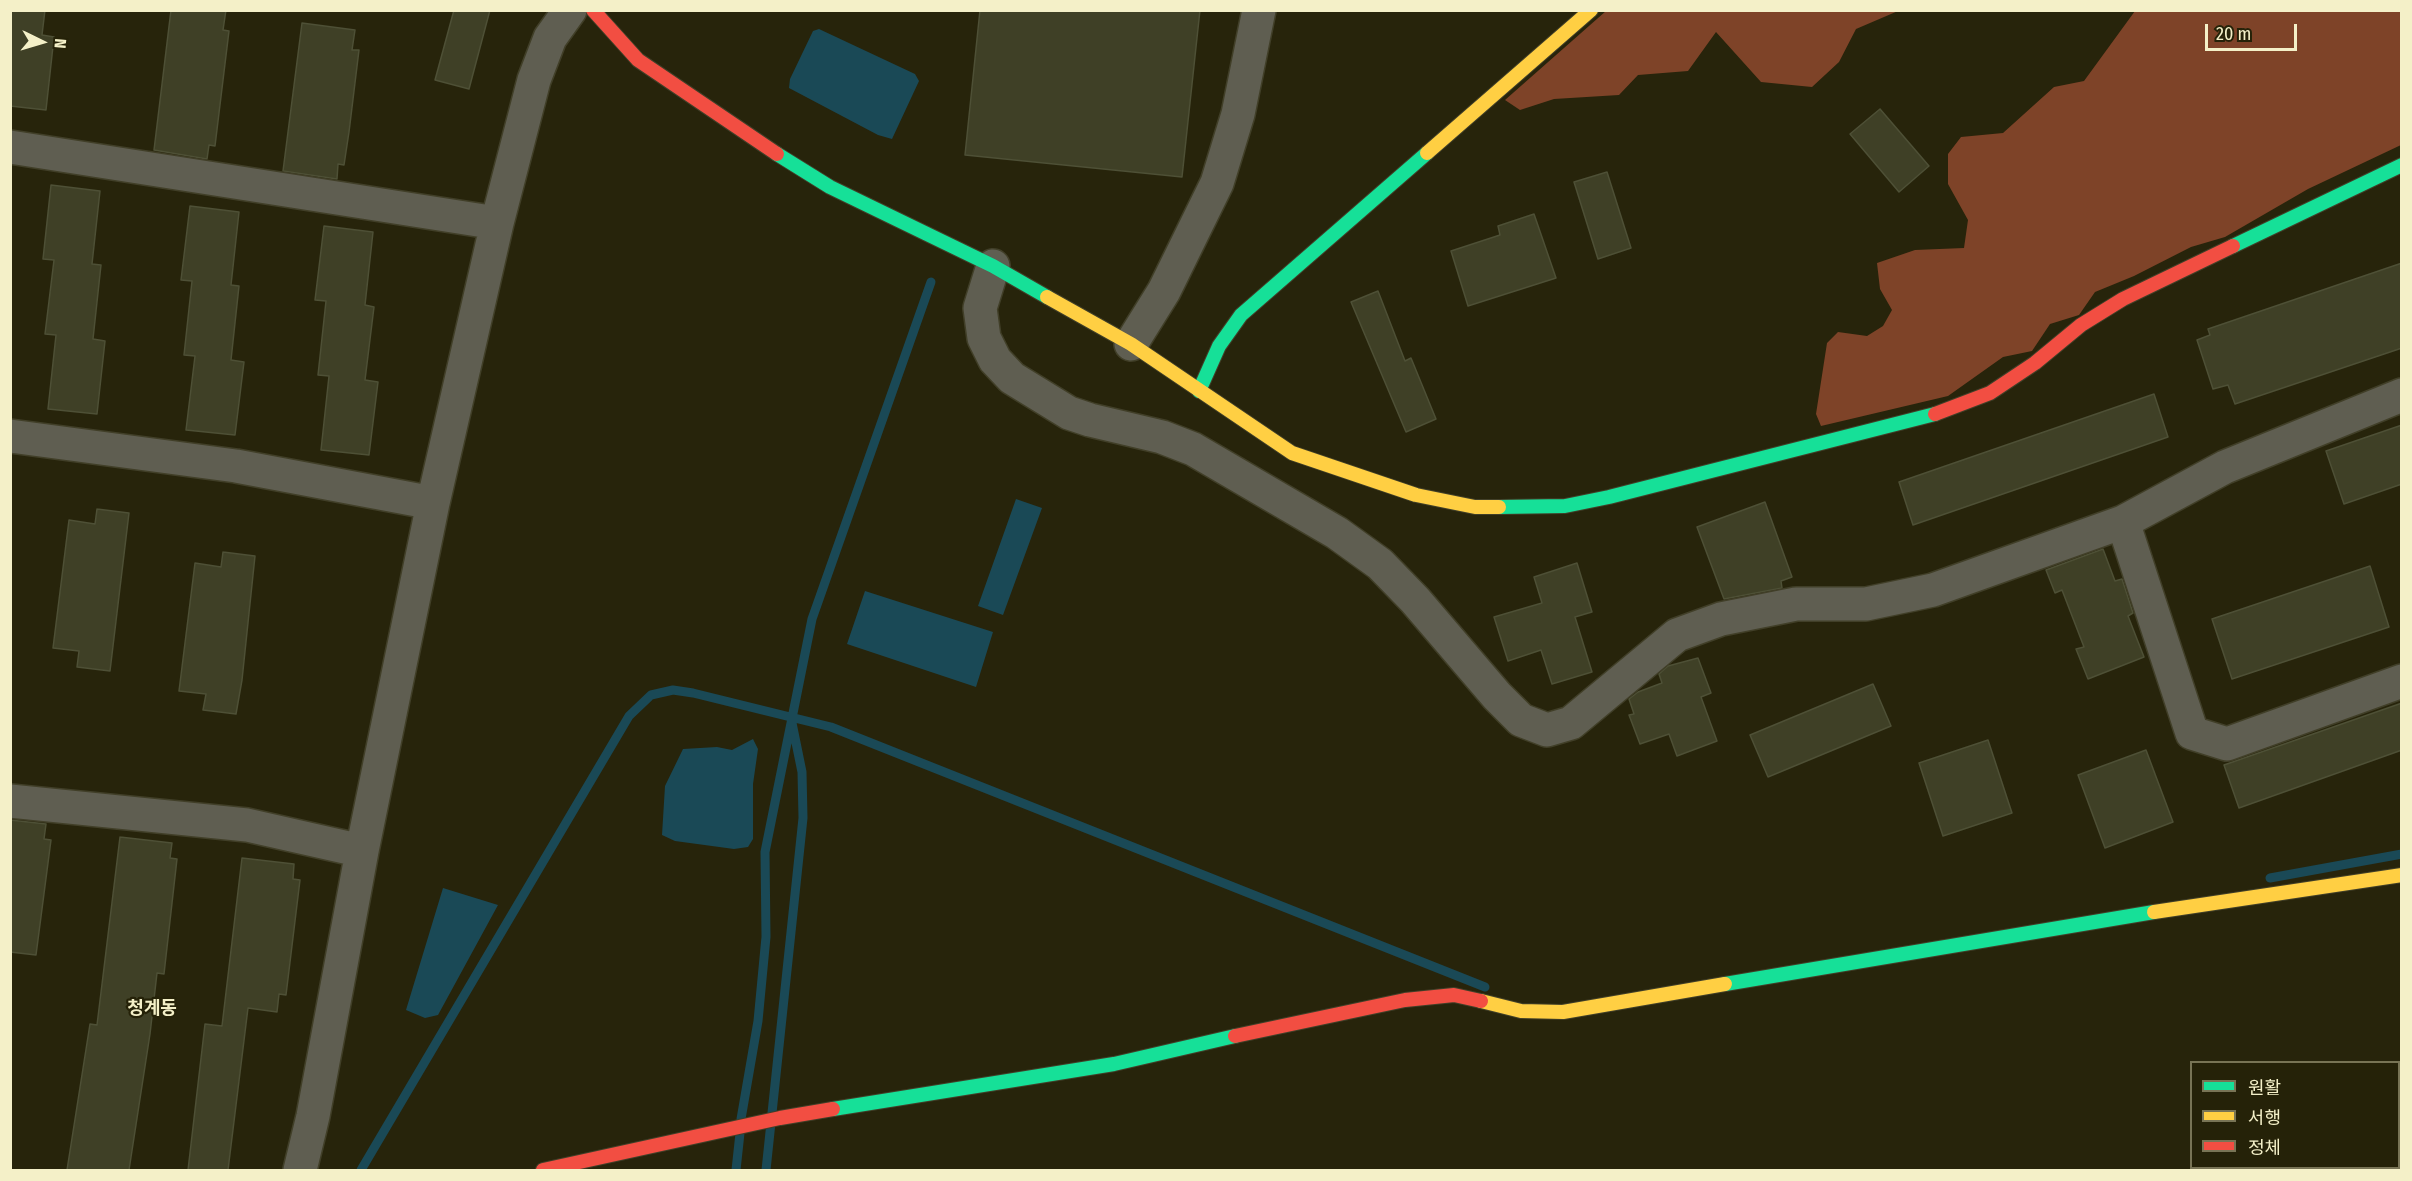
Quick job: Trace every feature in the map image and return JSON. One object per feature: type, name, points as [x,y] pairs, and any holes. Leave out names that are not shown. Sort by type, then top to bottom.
[{"type":"street","points":[[300,1170],[313,1116],[362,851],[434,503],[497,223],[534,80],[550,38],[570,10]]},
{"type":"street","points":[[593,10],[638,60],[750,138],[830,187],[993,266],[1131,344],[1292,453],[1416,495],[1475,507],[1565,506],[1609,497],[1942,412],[1990,393],[2035,363],[2081,325],[2123,299],[2402,165]]},
{"type":"street","points":[[1131,344],[1164,291],[1217,183],[1238,114],[1258,10]]},
{"type":"street","points":[[1199,392],[1219,346],[1241,315],[1591,10]]},
{"type":"street","points":[[10,147],[497,223]]},
{"type":"street","points":[[993,266],[980,308],[984,338],[995,360],[1012,378],[1069,413],[1162,437],[1193,449],[1337,533],[1380,564],[1521,720],[1547,730],[1571,723],[1677,635],[1721,619],[1796,604],[1866,604],[1932,590],[2123,522],[2225,466],[2402,395]]},
{"type":"street","points":[[10,436],[236,466],[434,503]]},
{"type":"street","points":[[2123,522],[2192,733],[2227,744],[2402,681]]},
{"type":"street","points":[[10,801],[247,825],[362,851]]},
{"type":"street","points":[[543,1170],[721,1129],[780,1118],[1114,1064],[1405,1000],[1454,995],[1521,1011],[1563,1012],[2040,929],[2402,875]]},
{"type":"shaded area","points":[[1606,11],[1898,11],[1856,29],[1839,62],[1812,87],[1761,82],[1716,32],[1688,71],[1638,75],[1619,95],[1554,99],[1520,110],[1505,100]]},
{"type":"shaded area","points":[[2135,11],[2401,11],[2401,145],[2308,189],[2225,237],[2191,247],[2134,276],[2095,292],[2079,315],[2050,324],[2032,351],[2003,357],[1948,396],[1821,426],[1816,414],[1827,343],[1838,332],[1867,336],[1883,326],[1892,310],[1880,289],[1877,263],[1915,250],[1964,248],[1968,220],[1948,184],[1948,154],[1961,137],[2003,133],[2054,87],[2084,81]]},
{"type":"water","points":[[819,29],[915,74],[919,81],[892,139],[878,135],[789,88],[790,79],[813,31]]},
{"type":"water","points":[[1016,499],[1042,508],[1003,615],[978,606]]},
{"type":"water","points":[[865,591],[993,632],[976,687],[847,644]]},
{"type":"water","points":[[753,739],[758,749],[753,784],[753,839],[748,847],[734,849],[675,841],[662,835],[665,786],[683,749],[717,747],[732,750]]},
{"type":"water","points":[[443,888],[498,905],[438,1015],[425,1018],[406,1010]]},
{"type":"building","points":[[10,10],[45,10],[42,35],[54,37],[46,110],[10,106]]},
{"type":"building","points":[[171,10],[226,10],[223,30],[229,31],[215,146],[209,145],[207,159],[154,150]]},
{"type":"building","points":[[454,10],[490,10],[469,89],[435,80]]},
{"type":"building","points":[[980,10],[1200,10],[1182,177],[965,155]]},
{"type":"building","points":[[302,23],[355,30],[352,50],[359,50],[344,165],[338,164],[337,179],[283,171]]},
{"type":"building","points":[[1880,109],[1929,166],[1899,192],[1850,134]]},
{"type":"building","points":[[1607,172],[1631,248],[1598,259],[1574,182]]},
{"type":"building","points":[[51,185],[100,191],[92,264],[101,265],[93,339],[105,341],[97,414],[48,409],[56,335],[45,334],[54,260],[43,259]]},
{"type":"building","points":[[190,206],[239,212],[231,285],[239,286],[231,360],[244,362],[235,435],[186,430],[195,356],[184,355],[192,281],[181,280]]},
{"type":"building","points":[[1534,214],[1556,278],[1468,306],[1451,251],[1500,235],[1498,226]]},
{"type":"building","points":[[324,226],[373,232],[365,305],[374,307],[365,380],[378,382],[369,455],[321,450],[329,376],[318,375],[326,301],[315,300]]},
{"type":"building","points":[[2402,263],[2402,348],[2235,404],[2228,385],[2213,389],[2197,340],[2210,335],[2208,329]]},
{"type":"building","points":[[1378,291],[1405,361],[1411,358],[1436,419],[1406,432],[1351,302]]},
{"type":"building","points":[[2154,394],[2168,437],[1913,525],[1899,482]]},
{"type":"building","points":[[2402,425],[2402,484],[2344,504],[2326,451]]},
{"type":"building","points":[[1765,502],[1792,577],[1781,581],[1782,588],[1724,599],[1697,527]]},
{"type":"building","points":[[97,509],[129,513],[110,671],[77,667],[79,651],[53,648],[69,520],[95,524]]},
{"type":"building","points":[[2103,549],[2115,581],[2122,579],[2133,613],[2128,616],[2144,657],[2088,679],[2076,649],[2084,647],[2062,590],[2055,593],[2046,570]]},
{"type":"building","points":[[223,552],[255,556],[242,680],[236,714],[203,710],[206,694],[179,691],[195,563],[221,567]]},
{"type":"building","points":[[1577,563],[1592,612],[1575,617],[1592,672],[1552,684],[1541,650],[1508,661],[1494,617],[1542,603],[1534,577]]},
{"type":"building","points":[[2370,566],[2389,627],[2232,679],[2212,619]]},
{"type":"building","points":[[1698,658],[1711,693],[1701,697],[1717,741],[1677,756],[1669,734],[1640,744],[1629,715],[1634,714],[1629,699],[1638,692],[1662,683],[1659,674],[1668,666]]},
{"type":"building","points":[[1873,684],[1891,726],[1768,777],[1750,735]]},
{"type":"building","points":[[2402,703],[2402,750],[2239,808],[2224,765]]},
{"type":"building","points":[[1988,740],[2012,813],[1943,836],[1919,763]]},
{"type":"building","points":[[2146,750],[2173,822],[2105,848],[2078,775]]},
{"type":"building","points":[[10,820],[46,824],[44,839],[51,840],[36,955],[10,952]]},
{"type":"building","points":[[120,837],[172,843],[170,858],[177,859],[164,974],[157,973],[129,1170],[67,1170],[90,1024],[97,1025]]},
{"type":"building","points":[[242,858],[294,864],[293,879],[300,880],[286,995],[279,994],[277,1012],[248,1008],[228,1170],[188,1170],[205,1024],[222,1026]]},
{"type":"waterway","points":[[741,1119],[758,1021],[766,937],[765,852],[812,619],[931,282]]},
{"type":"waterway","points":[[361,1170],[629,716],[651,695],[673,690],[831,727],[1485,987]]},
{"type":"waterway","points":[[766,1170],[803,818],[802,772],[792,723]]},
{"type":"waterway","points":[[2270,878],[2402,854]]},
{"type":"waterway","points":[[736,1170],[740,1133]]},
{"type":"traffic: fast","points":[[1199,391],[1219,346],[1241,315],[1427,153]]},
{"type":"traffic: fast","points":[[777,154],[830,187],[993,266],[1047,297]]},
{"type":"traffic: fast","points":[[2233,246],[2402,165]]},
{"type":"traffic: fast","points":[[1499,507],[1565,506],[1609,497],[1935,414]]},
{"type":"traffic: fast","points":[[1725,984],[2154,912]]},
{"type":"traffic: fast","points":[[833,1109],[1114,1064],[1235,1036]]},
{"type":"traffic: slow","points":[[1427,153],[1591,10]]},
{"type":"traffic: slow","points":[[1047,297],[1131,344],[1292,453],[1416,495],[1475,507],[1499,507]]},
{"type":"traffic: slow","points":[[2154,912],[2402,875]]},
{"type":"traffic: slow","points":[[1481,1001],[1521,1011],[1563,1012],[1725,984]]},
{"type":"traffic: jam","points":[[593,10],[638,60],[777,154]]},
{"type":"traffic: jam","points":[[1935,414],[1990,393],[2035,363],[2081,325],[2123,299],[2233,246]]},
{"type":"traffic: jam","points":[[1235,1036],[1405,1000],[1454,995],[1481,1001]]},
{"type":"traffic: jam","points":[[543,1170],[780,1118],[833,1109]]},
{"type":"district","name":"청계동","points":[[152,1009]]}]
